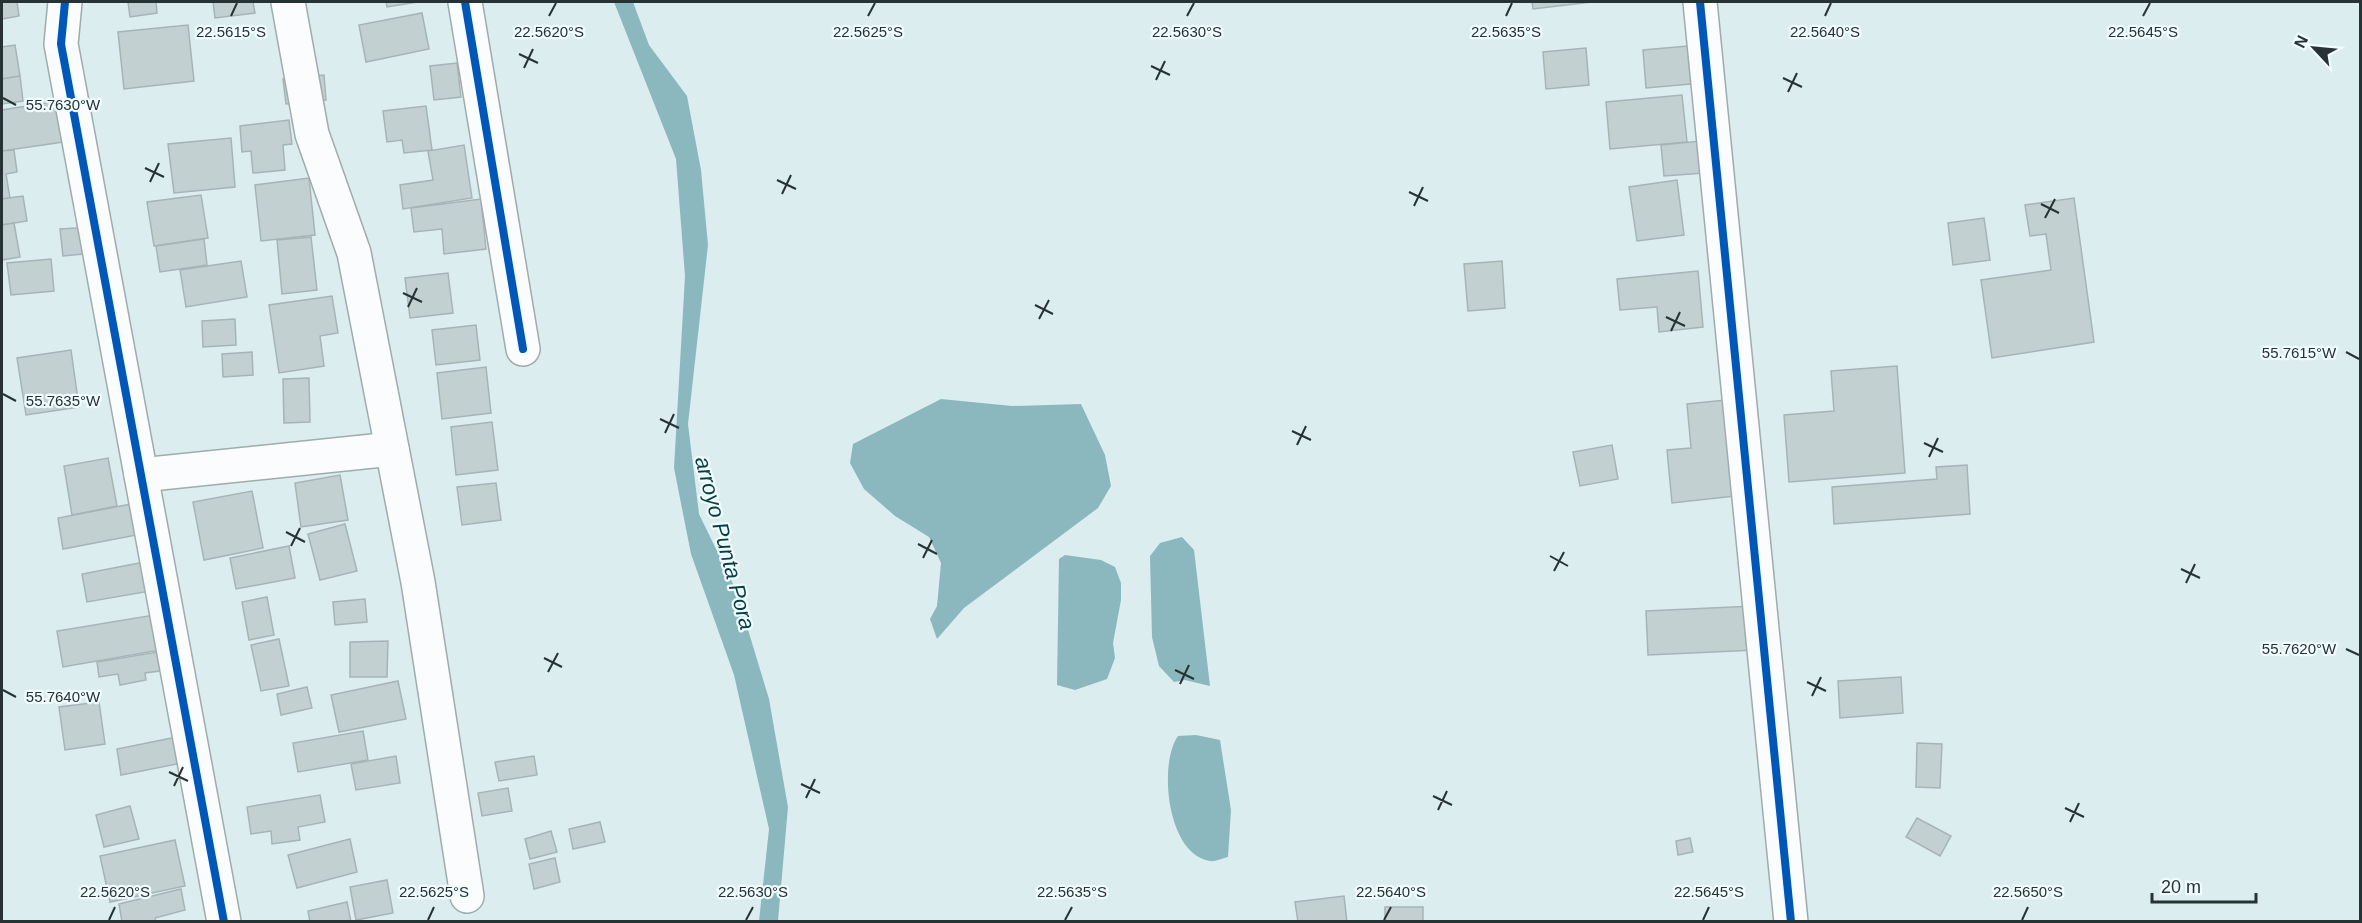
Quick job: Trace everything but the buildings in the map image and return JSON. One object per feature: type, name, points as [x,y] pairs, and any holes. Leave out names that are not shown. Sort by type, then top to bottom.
[{"type":"street","points":[[65,2],[61,44],[224,921]]},
{"type":"street","points":[[288,2],[312,134],[354,253],[418,582],[467,896]]},
{"type":"street","points":[[465,2],[523,349]]},
{"type":"street","points":[[1700,2],[1791,921]]},
{"type":"street","points":[[141,475],[392,449]]},
{"type":"water","points":[[614,2],[633,2],[649,45],[687,96],[701,170],[708,245],[688,424],[699,514],[736,590],[769,699],[788,807],[778,921],[759,921],[769,829],[734,675],[691,554],[674,468],[685,276],[676,159]]},
{"type":"water","points":[[941,399],[1012,406],[1081,404],[1105,455],[1111,486],[1098,508],[964,608],[937,639],[930,619],[937,606],[941,563],[929,537],[895,516],[864,489],[850,463],[853,444]]},
{"type":"water","points":[[1182,537],[1194,550],[1210,686],[1185,680],[1174,682],[1159,666],[1152,637],[1150,556],[1160,543]]},
{"type":"water","points":[[1065,555],[1101,560],[1115,567],[1121,583],[1121,600],[1113,643],[1115,658],[1107,679],[1075,690],[1057,685],[1059,559]]},
{"type":"water","points":[[1196,735],[1220,740],[1231,810],[1228,857],[1214,861],[1195,855],[1184,843],[1170,807],[1168,786],[1172,749],[1178,736]]},
{"type":"cycle path","points":[[65,2],[61,44],[224,922]]},
{"type":"cycle path","points":[[465,2],[523,349]]},
{"type":"cycle path","points":[[1700,2],[1791,922]]},
{"type":"water label","name":"arroyo Punta Pora","points":[[725,543]]}]
